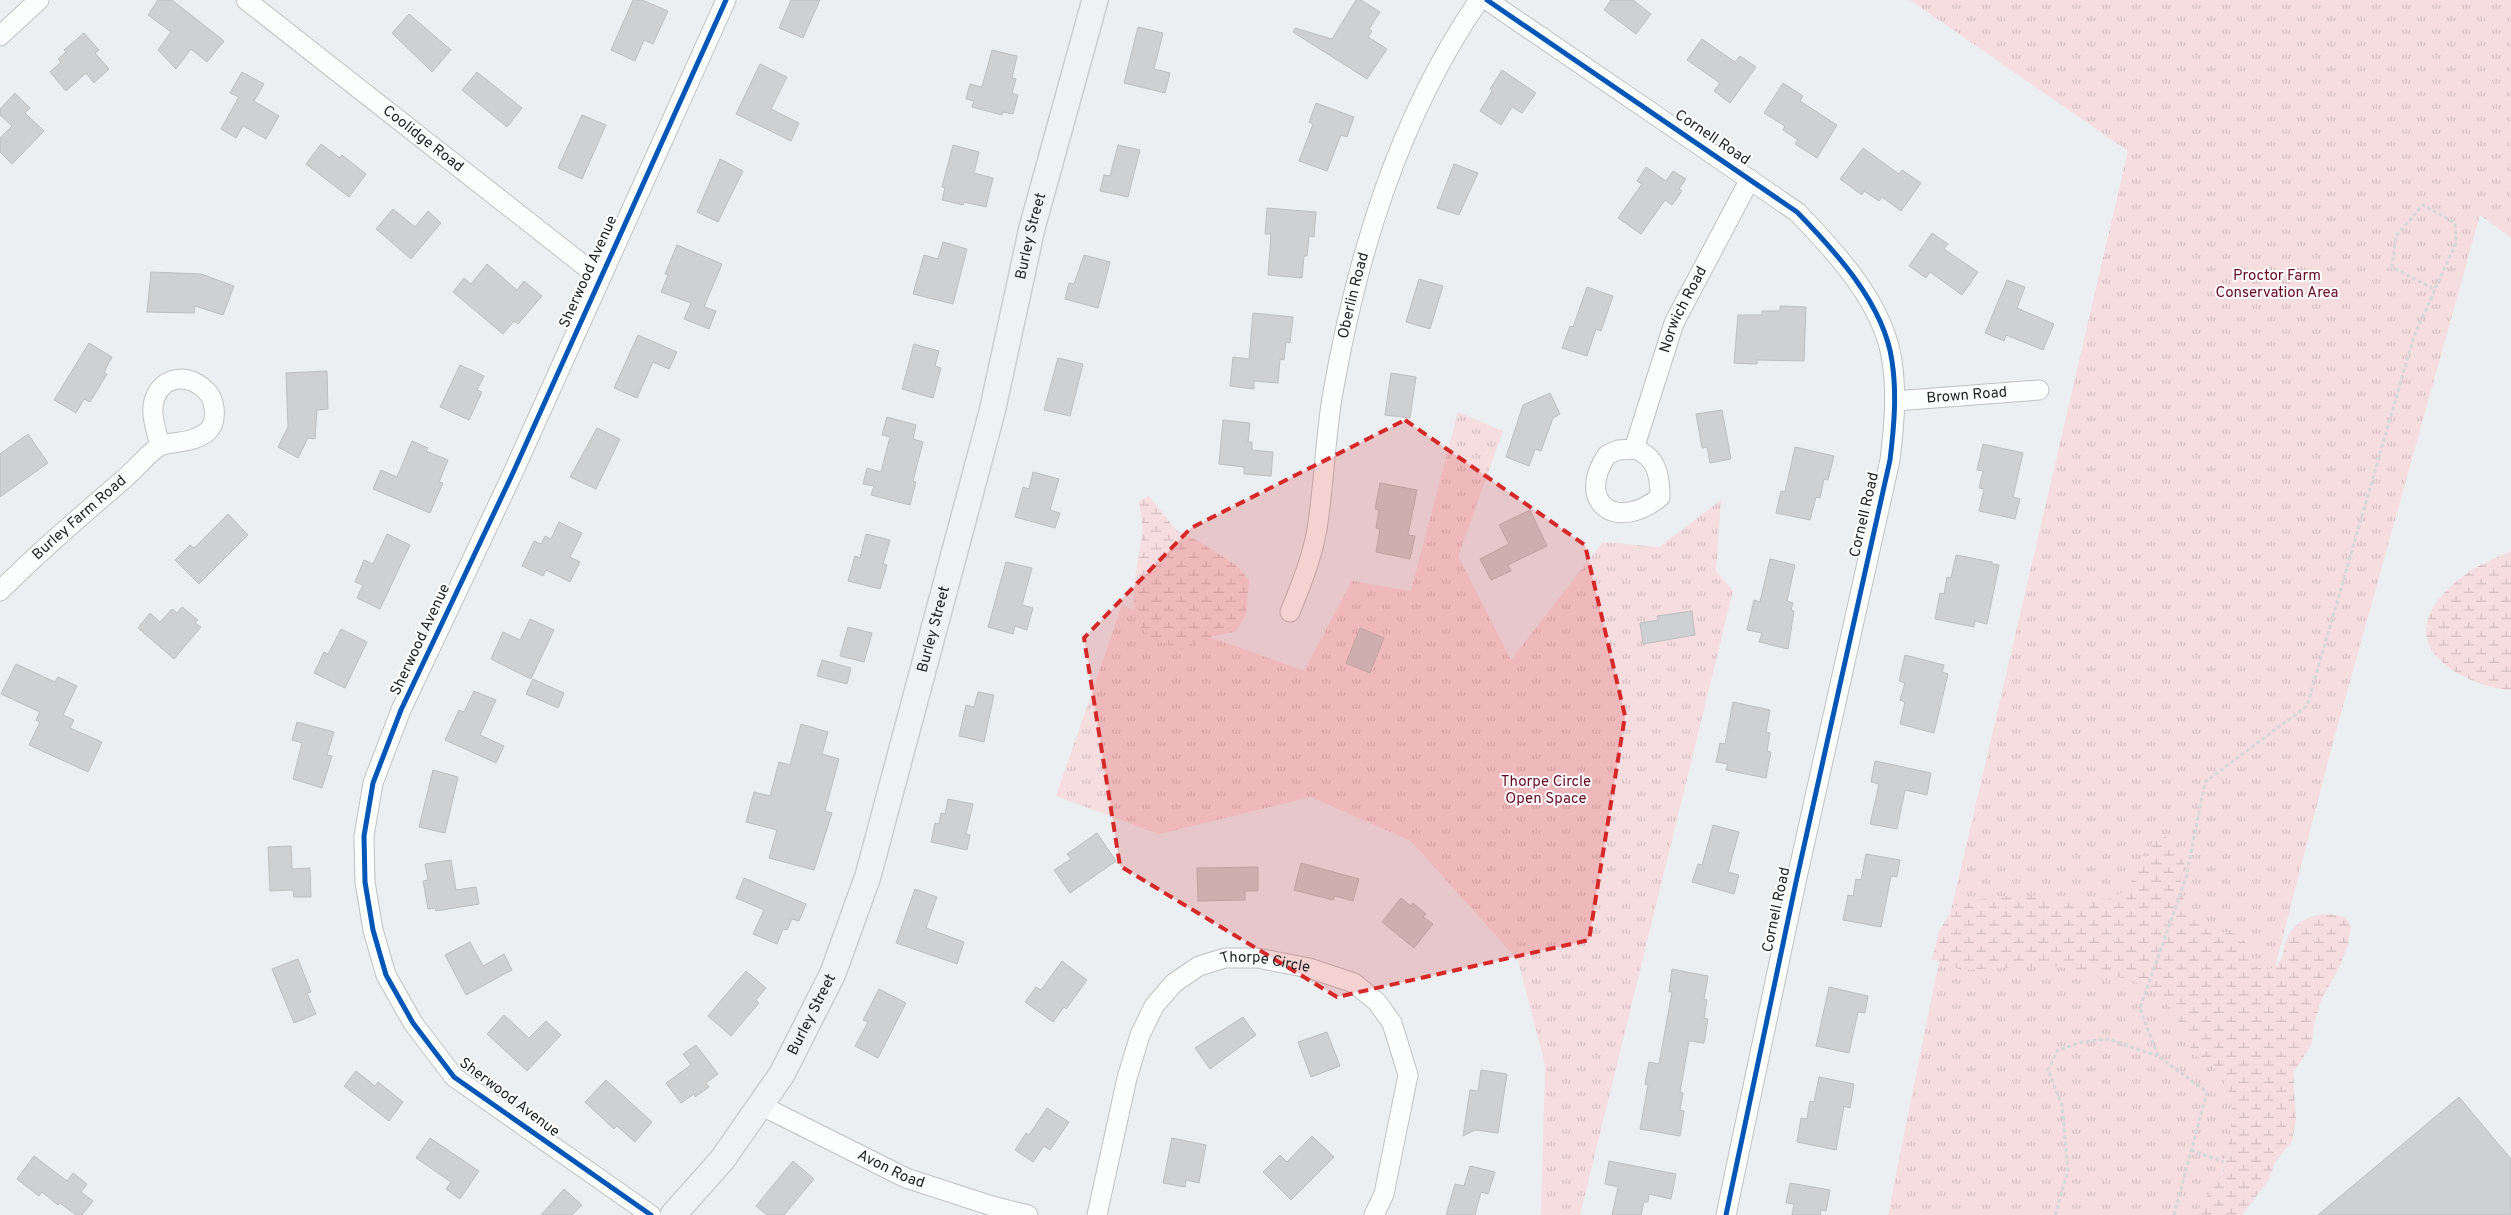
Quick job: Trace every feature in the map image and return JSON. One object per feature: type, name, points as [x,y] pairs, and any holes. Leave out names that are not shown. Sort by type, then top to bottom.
[{"type":"main road","name":"Burley Street","points":[[673,1215],[722,1160],[782,1074],[834,973],[868,876],[992,412],[1032,228],[1095,0]]},
{"type":"street","points":[[0,36],[39,0]]},
{"type":"street","name":"Coolidge Road","points":[[246,0],[600,278]]},
{"type":"street","name":"Sherwood Avenue","points":[[651,1215],[454,1077],[413,1023],[386,975],[373,930],[365,882],[364,836],[373,782],[394,728],[726,0]]},
{"type":"street","name":"Oberlin Road","points":[[1290,612],[1310,558],[1317,529],[1330,412],[1342,339],[1372,227],[1399,148],[1459,29],[1479,0]]},
{"type":"street","name":"Cornell Road","points":[[1487,0],[1797,212],[1834,250],[1860,286],[1880,322],[1892,360],[1894,401],[1890,460],[1796,882],[1726,1215]]},
{"type":"street","name":"Norwich Road","points":[[1634,448],[1674,323],[1750,179]]},
{"type":"street","name":"Brown Road","points":[[1894,401],[2039,390]]},
{"type":"street","name":"Burley Farm Road","points":[[0,590],[65,528],[160,446]]},
{"type":"street","name":"Thorpe Circle","points":[[1098,1215],[1127,1078],[1140,1035],[1154,1006],[1174,983],[1199,966],[1225,958],[1257,958],[1309,968],[1354,983],[1377,1002],[1392,1023],[1408,1075],[1384,1194],[1374,1215]]},
{"type":"street","name":"Avon Road","points":[[760,1105],[906,1178],[992,1206],[1028,1215]]},
{"type":"path","points":[[2158,1056],[2140,1008],[2186,878],[2204,782],[2307,706],[2414,336],[2434,288],[2456,243],[2456,223],[2423,204],[2396,236],[2392,267],[2434,288]]},
{"type":"path","points":[[2055,1215],[2068,1171],[2062,1105],[2048,1070],[2058,1050],[2082,1042],[2108,1039],[2158,1056],[2207,1092],[2174,1215]]},
{"type":"path","points":[[2190,1150],[2224,1162]]},
{"type":"highlighted area","points":[[1405,420],[1585,545],[1625,716],[1589,940],[1337,997],[1120,866],[1084,638],[1191,528]]},
{"type":"green space","name":"Proctor Farm Conservation Area","points":[[1910,0],[2511,0],[2511,238],[2480,215],[2332,746],[2211,1215],[1888,1215],[1937,971],[2128,151]]},
{"type":"green space","name":"Thorpe Circle Open Space","points":[[1458,412],[1503,431],[1458,556],[1511,660],[1603,542],[1659,547],[1721,500],[1716,571],[1733,591],[1580,1215],[1541,1215],[1545,1065],[1518,960],[1411,841],[1311,797],[1159,834],[1056,796],[1122,605],[1304,671],[1352,581],[1411,591]]},
{"type":"green space","points":[[1149,496],[1176,530],[1198,541],[1236,565],[1249,580],[1246,615],[1235,632],[1207,638],[1181,650],[1147,634],[1137,621],[1134,596],[1142,532],[1139,501]]},
{"type":"green space","points":[[2511,551],[2511,690],[2478,682],[2447,666],[2434,653],[2428,641],[2426,628],[2436,603],[2457,581],[2479,566]]},
{"type":"green space","points":[[2162,836],[2174,841],[2188,856],[2183,866],[2181,887],[2187,907],[2193,916],[2213,931],[2239,935],[2250,948],[2251,960],[2262,969],[2271,968],[2279,963],[2286,941],[2292,931],[2297,925],[2312,916],[2338,915],[2346,918],[2351,926],[2348,944],[2339,968],[2321,1000],[2314,1025],[2312,1044],[2293,1073],[2296,1118],[2292,1141],[2274,1164],[2270,1178],[2242,1215],[2195,1215],[2222,1173],[2231,1131],[2232,1105],[2224,1082],[2207,1063],[2193,1055],[2180,1022],[2162,999],[2138,983],[2122,978],[2058,966],[1962,970],[1932,959],[1939,931],[1955,906],[2002,896],[2036,897],[2073,903],[2089,899],[2111,898],[2121,893],[2128,886],[2145,852]]},
{"type":"building","points":[[158,0],[172,0],[224,41],[207,62],[191,49],[176,69],[158,50],[171,32],[148,15]]},
{"type":"building","points":[[633,0],[642,0],[668,11],[653,44],[644,40],[635,61],[611,50]]},
{"type":"building","points":[[791,0],[820,0],[803,38],[779,28]]},
{"type":"building","points":[[1356,0],[1361,0],[1380,12],[1369,29],[1372,31],[1368,37],[1387,49],[1367,79],[1293,32],[1295,28],[1332,39]]},
{"type":"building","points":[[1611,0],[1633,0],[1651,14],[1636,34],[1604,10]]},
{"type":"building","points":[[409,14],[451,50],[432,72],[392,33]]},
{"type":"building","points":[[1138,27],[1163,33],[1154,69],[1170,73],[1165,93],[1124,83]]},
{"type":"building","points":[[84,33],[99,50],[95,53],[109,69],[94,83],[86,73],[66,91],[50,72],[61,62],[58,59],[66,52],[64,50]]},
{"type":"building","points":[[1702,39],[1735,62],[1740,56],[1756,67],[1730,103],[1714,91],[1720,83],[1687,60]]},
{"type":"building","points":[[992,50],[1017,56],[1012,78],[1016,79],[1012,93],[1018,95],[1013,114],[1003,112],[1002,115],[972,107],[974,101],[966,99],[970,84],[982,87]]},
{"type":"building","points":[[760,64],[787,77],[771,109],[799,123],[791,141],[736,114]]},
{"type":"building","points":[[1502,70],[1536,93],[1522,113],[1512,107],[1501,125],[1480,111],[1492,91],[1490,89]]},
{"type":"building","points":[[242,72],[264,84],[254,101],[279,116],[266,139],[243,126],[236,138],[221,129],[239,97],[230,93]]},
{"type":"building","points":[[477,72],[522,108],[507,127],[462,90]]},
{"type":"building","points":[[1783,83],[1803,96],[1800,101],[1837,125],[1817,158],[1795,144],[1798,140],[1783,130],[1785,126],[1764,113]]},
{"type":"building","points":[[15,93],[30,108],[25,113],[44,131],[12,164],[0,152],[0,138],[12,126],[0,115],[0,109]]},
{"type":"building","points":[[1316,103],[1354,117],[1347,137],[1341,135],[1327,171],[1299,161],[1313,124],[1309,122]]},
{"type":"building","points":[[582,115],[606,125],[582,179],[558,168]]},
{"type":"building","points":[[321,144],[340,158],[342,155],[366,174],[349,197],[306,164]]},
{"type":"building","points":[[953,145],[979,152],[974,173],[993,178],[986,207],[964,202],[963,205],[942,200],[945,188],[942,187]]},
{"type":"building","points":[[1118,145],[1140,150],[1128,197],[1100,191],[1104,175],[1110,176]]},
{"type":"building","points":[[1863,148],[1899,174],[1902,170],[1921,183],[1901,211],[1882,197],[1879,201],[1864,191],[1862,195],[1840,179]]},
{"type":"building","points":[[720,159],[743,171],[718,222],[697,212]]},
{"type":"building","points":[[1454,164],[1478,173],[1459,215],[1437,208]]},
{"type":"building","points":[[1646,167],[1666,181],[1673,171],[1686,179],[1679,189],[1682,191],[1672,205],[1665,200],[1641,234],[1618,218],[1642,184],[1637,181]]},
{"type":"building","points":[[1267,208],[1316,212],[1314,237],[1309,236],[1307,256],[1304,256],[1302,278],[1268,275],[1271,234],[1265,234]]},
{"type":"building","points":[[393,209],[415,227],[428,211],[441,223],[411,259],[376,229]]},
{"type":"building","points":[[1932,233],[1948,244],[1944,249],[1978,272],[1962,295],[1930,272],[1926,278],[1909,266]]},
{"type":"building","points":[[943,242],[967,249],[953,304],[913,294],[924,255],[938,259]]},
{"type":"building","points":[[677,245],[722,264],[704,307],[716,311],[709,329],[684,319],[691,303],[661,292],[668,275],[665,274]]},
{"type":"building","points":[[1084,255],[1110,262],[1098,308],[1065,299],[1069,283],[1074,284]]},
{"type":"building","points":[[487,264],[517,290],[524,281],[542,296],[518,324],[514,321],[503,334],[453,292],[464,278],[471,284]]},
{"type":"building","points":[[151,272],[201,274],[234,286],[223,315],[195,306],[194,313],[147,312]]},
{"type":"building","points":[[1419,279],[1443,286],[1430,329],[1406,322]]},
{"type":"building","points":[[2007,280],[2025,287],[2017,308],[2054,324],[2043,350],[2006,335],[2004,341],[1985,333]]},
{"type":"building","points":[[1587,287],[1613,296],[1601,331],[1596,329],[1587,356],[1562,348],[1570,326],[1573,327]]},
{"type":"building","points":[[1780,306],[1806,307],[1804,361],[1757,360],[1757,364],[1734,363],[1738,315],[1762,315],[1762,311],[1780,311]]},
{"type":"building","points":[[1253,313],[1293,317],[1290,343],[1286,342],[1284,360],[1280,359],[1278,383],[1254,381],[1254,389],[1230,386],[1233,357],[1249,359]]},
{"type":"building","points":[[638,335],[677,352],[669,369],[653,362],[637,398],[614,388]]},
{"type":"building","points":[[89,343],[112,357],[104,372],[107,374],[90,402],[84,399],[76,413],[54,400]]},
{"type":"building","points":[[914,344],[939,351],[935,366],[941,368],[933,398],[902,389]]},
{"type":"building","points":[[1058,358],[1083,364],[1070,416],[1044,410]]},
{"type":"building","points":[[460,365],[484,376],[477,390],[482,392],[469,420],[440,407]]},
{"type":"building","points":[[327,371],[328,409],[317,410],[315,439],[308,438],[298,458],[278,447],[288,427],[286,373]]},
{"type":"building","points":[[1391,373],[1416,377],[1410,418],[1385,415]]},
{"type":"building","points":[[1550,393],[1560,414],[1553,418],[1541,451],[1535,449],[1529,466],[1506,457],[1523,405]]},
{"type":"building","points":[[1722,410],[1731,459],[1710,463],[1707,447],[1702,448],[1696,414]]},
{"type":"building","points":[[887,417],[916,425],[913,439],[923,442],[913,481],[916,482],[910,505],[871,495],[874,486],[863,484],[867,468],[881,472],[890,437],[882,435]]},
{"type":"building","points":[[1223,420],[1250,423],[1248,442],[1252,442],[1252,450],[1273,452],[1271,476],[1244,474],[1244,467],[1219,464]]},
{"type":"building","points":[[597,428],[620,439],[596,489],[570,477]]},
{"type":"building","points":[[28,434],[48,463],[0,497],[0,454]]},
{"type":"building","points":[[412,441],[428,448],[426,451],[448,460],[439,482],[443,483],[430,513],[373,489],[381,470],[397,477]]},
{"type":"building","points":[[1983,444],[2023,453],[2013,497],[2020,499],[2015,519],[1979,511],[1984,489],[1979,488],[1983,471],[1977,470]]},
{"type":"building","points":[[1795,447],[1834,456],[1828,480],[1824,479],[1820,498],[1816,497],[1810,520],[1776,513],[1781,491],[1785,492]]},
{"type":"building","points":[[1033,472],[1059,479],[1050,510],[1060,513],[1055,528],[1015,517],[1023,487],[1029,489]]},
{"type":"building","points":[[1380,483],[1417,490],[1408,535],[1415,536],[1410,559],[1376,552],[1380,529],[1376,528],[1379,510],[1375,509]]},
{"type":"building","points":[[1530,510],[1547,546],[1508,565],[1511,571],[1491,580],[1480,559],[1509,544],[1499,525]]},
{"type":"building","points":[[228,514],[248,535],[199,584],[175,560],[190,545],[194,548]]},
{"type":"building","points":[[559,522],[582,533],[570,557],[580,562],[570,582],[546,570],[543,576],[522,566],[534,541],[541,544],[545,536],[551,539]]},
{"type":"building","points":[[387,534],[410,545],[380,609],[357,598],[363,585],[355,582],[364,560],[373,564]]},
{"type":"building","points":[[866,534],[890,540],[883,564],[887,565],[880,589],[848,581],[855,556],[860,558]]},
{"type":"building","points":[[1956,555],[1999,565],[1987,624],[1975,621],[1974,627],[1935,619],[1940,593],[1944,594],[1947,577],[1951,578]]},
{"type":"building","points":[[1770,559],[1795,565],[1787,601],[1793,603],[1791,610],[1794,611],[1788,649],[1759,642],[1762,633],[1747,630],[1754,600],[1760,602]]},
{"type":"building","points":[[1006,562],[1032,568],[1022,605],[1033,608],[1027,630],[1015,626],[1013,634],[988,627]]},
{"type":"building","points":[[182,607],[198,620],[195,623],[201,627],[174,659],[138,628],[150,613],[160,622],[172,609],[177,613]]},
{"type":"building","points":[[1692,611],[1695,635],[1643,644],[1640,623],[1658,620],[1657,616]]},
{"type":"building","points":[[530,619],[554,630],[531,679],[491,659],[503,632],[520,640]]},
{"type":"building","points":[[848,627],[872,633],[864,662],[840,656]]},
{"type":"building","points":[[1360,628],[1384,638],[1370,673],[1346,663]]},
{"type":"building","points":[[341,629],[367,642],[345,688],[314,673],[324,652],[328,654]]},
{"type":"building","points":[[1905,655],[1944,665],[1942,672],[1948,674],[1934,733],[1900,724],[1905,702],[1900,700],[1905,683],[1899,681]]},
{"type":"building","points":[[822,660],[851,668],[847,684],[817,676]]},
{"type":"building","points":[[16,664],[55,682],[58,677],[77,686],[63,715],[74,720],[70,728],[102,742],[88,772],[29,745],[40,722],[36,720],[40,712],[1,694]]},
{"type":"building","points":[[533,679],[564,693],[558,708],[526,694]]},
{"type":"building","points":[[474,691],[496,700],[480,735],[504,746],[496,763],[445,740],[459,710],[464,712]]},
{"type":"building","points":[[978,692],[994,695],[984,742],[959,736],[966,705],[974,707]]},
{"type":"building","points":[[1733,702],[1770,710],[1766,732],[1770,733],[1767,751],[1771,752],[1766,778],[1726,770],[1728,764],[1716,762],[1720,743],[1725,744]]},
{"type":"building","points":[[297,722],[334,732],[327,755],[332,756],[322,788],[293,779],[302,743],[292,740]]},
{"type":"building","points":[[801,724],[828,732],[822,754],[839,759],[825,811],[832,813],[814,870],[769,858],[777,830],[746,822],[754,792],[770,796],[779,762],[790,765]]},
{"type":"building","points":[[1875,761],[1931,773],[1927,795],[1905,790],[1897,829],[1870,824],[1879,784],[1871,782]]},
{"type":"building","points":[[433,770],[458,777],[445,833],[419,827]]},
{"type":"building","points":[[948,799],[973,804],[966,834],[970,835],[967,850],[931,842],[935,823],[939,824],[941,813],[945,814]]},
{"type":"building","points":[[1713,825],[1739,832],[1728,872],[1739,875],[1734,894],[1692,882],[1698,864],[1702,865]]},
{"type":"building","points":[[1097,833],[1116,861],[1070,893],[1054,870],[1071,859],[1067,854]]},
{"type":"building","points":[[291,846],[292,869],[310,868],[311,897],[294,897],[293,890],[270,891],[268,847]]},
{"type":"building","points":[[1866,854],[1900,860],[1897,877],[1891,876],[1881,927],[1843,920],[1848,895],[1853,896],[1856,879],[1861,880]]},
{"type":"building","points":[[451,860],[456,890],[476,887],[479,904],[436,911],[435,908],[428,909],[423,881],[428,880],[425,864]]},
{"type":"building","points":[[1301,863],[1359,879],[1353,901],[1335,896],[1333,900],[1294,890]]},
{"type":"building","points":[[1258,867],[1258,891],[1245,891],[1245,900],[1198,901],[1197,868]]},
{"type":"building","points":[[744,878],[806,904],[799,921],[792,919],[787,930],[783,929],[777,944],[753,934],[764,910],[736,898]]},
{"type":"building","points":[[915,889],[937,897],[926,928],[964,942],[957,964],[896,943]]},
{"type":"building","points":[[1401,898],[1411,906],[1413,903],[1426,914],[1423,917],[1433,924],[1414,948],[1382,922]]},
{"type":"building","points":[[470,942],[483,966],[504,954],[512,970],[466,995],[445,955]]},
{"type":"building","points":[[298,959],[311,992],[307,993],[316,1014],[294,1023],[272,969]]},
{"type":"building","points":[[1062,961],[1087,980],[1066,1009],[1064,1007],[1053,1022],[1025,1002],[1036,987],[1041,990]]},
{"type":"building","points":[[1672,969],[1708,976],[1704,999],[1707,1000],[1704,1018],[1708,1019],[1704,1043],[1689,1041],[1680,1092],[1683,1093],[1680,1110],[1684,1111],[1680,1136],[1640,1129],[1648,1085],[1645,1084],[1649,1062],[1659,1064],[1672,992],[1669,992]]},
{"type":"building","points":[[746,971],[766,988],[756,1000],[759,1003],[731,1036],[708,1016]]},
{"type":"building","points":[[1829,987],[1868,996],[1865,1013],[1858,1012],[1849,1053],[1816,1046]]},
{"type":"building","points":[[879,989],[906,1003],[878,1058],[855,1046],[868,1022],[863,1020]]},
{"type":"building","points":[[504,1015],[529,1038],[546,1021],[561,1035],[527,1071],[487,1034]]},
{"type":"building","points":[[1243,1017],[1256,1035],[1210,1069],[1195,1048]]},
{"type":"building","points":[[1327,1032],[1340,1066],[1311,1077],[1298,1042]]},
{"type":"building","points":[[696,1045],[718,1074],[706,1083],[709,1087],[695,1097],[694,1094],[681,1103],[666,1083],[691,1065],[683,1054]]},
{"type":"building","points":[[1481,1070],[1507,1074],[1498,1133],[1475,1130],[1463,1136],[1470,1090],[1478,1091]]},
{"type":"building","points":[[356,1071],[375,1086],[378,1082],[403,1102],[389,1121],[344,1086]]},
{"type":"building","points":[[1819,1077],[1854,1084],[1850,1108],[1844,1106],[1836,1150],[1797,1142],[1801,1118],[1807,1119],[1810,1101],[1814,1102]]},
{"type":"building","points":[[606,1080],[652,1122],[635,1142],[617,1126],[614,1129],[585,1102]]},
{"type":"building","points":[[2459,1097],[2511,1159],[2511,1215],[2318,1215]]},
{"type":"building","points":[[1047,1108],[1069,1122],[1050,1150],[1044,1146],[1033,1162],[1015,1150],[1026,1133],[1029,1135]]},
{"type":"building","points":[[1312,1136],[1334,1157],[1291,1200],[1263,1172],[1280,1155],[1287,1162]]},
{"type":"building","points":[[430,1138],[479,1171],[460,1199],[446,1189],[451,1182],[416,1158]]},
{"type":"building","points":[[1172,1138],[1206,1145],[1199,1183],[1186,1180],[1185,1187],[1163,1183]]},
{"type":"building","points":[[34,1156],[67,1181],[73,1173],[87,1184],[81,1192],[93,1201],[82,1215],[76,1215],[60,1203],[58,1205],[42,1192],[39,1196],[17,1179]]},
{"type":"building","points":[[793,1161],[814,1179],[784,1215],[767,1215],[756,1206]]},
{"type":"building","points":[[1609,1161],[1676,1174],[1671,1199],[1649,1194],[1648,1202],[1644,1202],[1641,1215],[1612,1215],[1618,1187],[1605,1184]]},
{"type":"building","points":[[1470,1166],[1495,1172],[1488,1194],[1481,1192],[1475,1215],[1446,1215],[1455,1184],[1464,1186]]},
{"type":"building","points":[[1790,1183],[1830,1190],[1826,1211],[1821,1210],[1820,1215],[1792,1215],[1794,1204],[1786,1203]]},
{"type":"building","points":[[564,1189],[582,1205],[572,1215],[541,1215]]},
{"type":"cycle path","points":[[651,1215],[454,1077],[413,1023],[386,975],[373,930],[365,882],[364,836],[373,783],[401,710],[512,475],[726,0]]},
{"type":"cycle path","points":[[1487,0],[1797,212],[1842,261],[1856,280],[1879,319],[1892,361],[1894,410],[1890,460],[1796,882],[1726,1215]]}]
